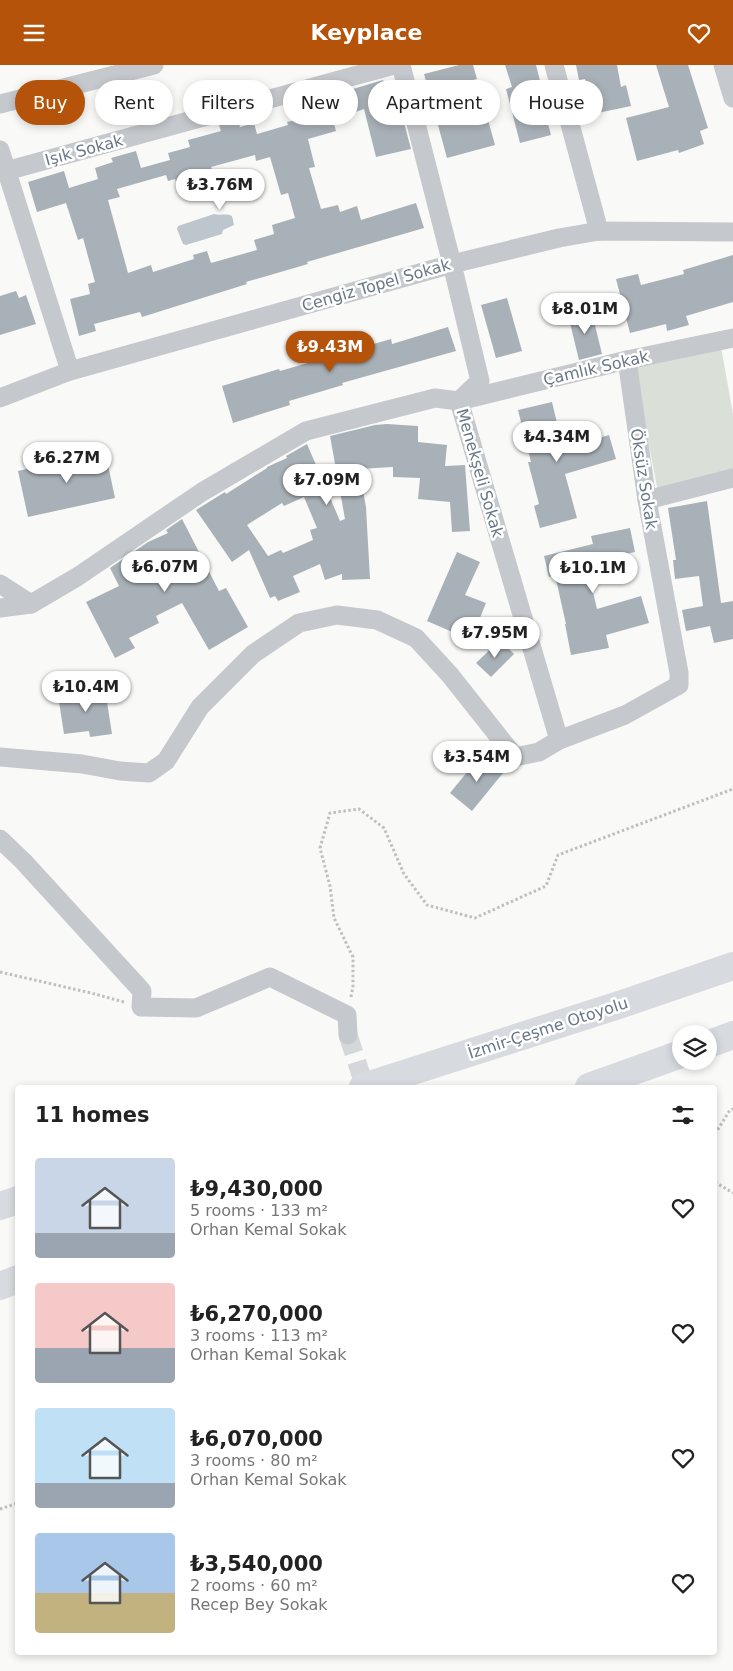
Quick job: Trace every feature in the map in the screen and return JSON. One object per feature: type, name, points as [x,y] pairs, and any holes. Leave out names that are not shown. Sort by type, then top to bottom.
[{"type":"highway","name":"İzmir-Çeşme Otoyolu","points":[[369,1085],[622,1004],[733,966]]},
{"type":"highway","points":[[717,1041],[733,1035]]},
{"type":"highway","points":[[595,1085],[672,1057]]},
{"type":"highway","points":[[0,1206],[15,1201]]},
{"type":"highway","points":[[0,1286],[15,1280]]},
{"type":"street","points":[[0,104],[154,65]]},
{"type":"street","name":"Işık Sokak","points":[[6,171],[394,65]]},
{"type":"street","name":"Menekşeli Sokak","points":[[401,65],[480,381],[459,401],[559,740]]},
{"type":"street","points":[[554,65],[600,231]]},
{"type":"street","points":[[723,65],[733,98]]},
{"type":"street","points":[[0,151],[70,371]]},
{"type":"street","name":"Cengiz Topel Sokak","points":[[0,398],[70,371],[452,263],[560,238],[600,231],[733,232]]},
{"type":"street","name":"Çamlık Sokak","points":[[459,401],[627,360],[733,338]]},
{"type":"street","name":"Öksüz Sokak","points":[[559,740],[625,715],[679,685],[679,673],[647,501],[627,360]]},
{"type":"street","points":[[0,609],[31,604],[85,572],[202,493],[306,431],[435,398],[459,401]]},
{"type":"street","points":[[647,501],[733,478]]},
{"type":"street","points":[[0,584],[31,604]]},
{"type":"street","points":[[0,757],[82,764],[120,771],[149,773],[166,761],[200,707],[253,654],[299,623],[336,615],[378,620],[416,638],[450,675],[515,757],[539,752],[559,740]]},
{"type":"street","points":[[0,839],[23,861],[142,991],[141,1007],[196,1008],[270,977],[347,1015],[348,1035]]},
{"type":"path","points":[[347,1015],[353,986],[353,957],[334,918],[330,886],[320,848],[330,813],[359,809],[384,828],[404,874],[427,905],[475,918],[546,886],[558,855],[733,789]]},
{"type":"path","points":[[0,972],[91,993],[141,1007]]},
{"type":"path","points":[[717,1131],[730,1110],[733,1109]]},
{"type":"path","points":[[717,1183],[733,1193]]},
{"type":"path","points":[[0,1509],[15,1504]]},
{"type":"shaded area","points":[[214,214],[232,216],[234,225],[223,230],[222,234],[186,245],[183,244],[177,229],[178,226]]},
{"type":"shaded area","points":[[721,347],[733,414],[733,473],[658,492],[634,368]]},
{"type":"building","points":[[459,65],[473,65],[477,79],[426,80],[424,74]]},
{"type":"building","points":[[505,65],[536,65],[540,80],[510,81]]},
{"type":"building","points":[[576,65],[617,65],[621,87],[626,85],[631,106],[603,112],[603,80],[579,80]]},
{"type":"building","points":[[656,65],[688,65],[708,128],[700,131],[704,144],[679,153],[678,150],[637,161],[626,118],[669,107]]},
{"type":"building","points":[[368,84],[368,125],[364,109],[358,111],[358,87]]},
{"type":"building","points":[[510,88],[510,104],[506,89]]},
{"type":"building","points":[[219,125],[239,125],[240,127],[255,125],[257,134],[288,125],[334,125],[336,131],[308,139],[315,167],[309,168],[321,209],[338,205],[340,212],[357,206],[361,220],[416,203],[424,228],[307,262],[308,264],[246,282],[247,284],[142,317],[140,312],[94,324],[96,331],[79,336],[70,299],[90,294],[88,284],[95,282],[83,238],[78,240],[66,203],[37,212],[28,182],[64,171],[69,188],[98,179],[95,168],[113,162],[111,158],[136,151],[141,168],[170,160],[168,153],[190,147],[188,140],[221,131]],"holes":[[[255,155],[256,161],[270,157],[281,195],[288,193],[295,218],[272,225],[274,234],[254,240],[257,250],[211,263],[207,251],[193,255],[194,259],[153,272],[151,265],[128,273],[108,200],[120,197],[117,189],[166,175],[168,181],[175,179],[179,190],[201,184],[202,189],[217,184],[211,167]]]},
{"type":"building","points":[[368,125],[405,125],[411,149],[376,157]]},
{"type":"building","points":[[438,125],[489,125],[495,145],[447,158]]},
{"type":"building","points":[[515,125],[548,125],[551,135],[520,143]]},
{"type":"building","points":[[733,255],[733,302],[686,316],[689,325],[667,331],[666,324],[630,333],[616,279],[638,274],[641,285],[684,274],[683,270]]},
{"type":"building","points":[[16,291],[19,298],[26,295],[36,324],[0,335],[0,296]]},
{"type":"building","points":[[507,298],[522,351],[496,358],[481,305]]},
{"type":"building","points":[[591,309],[602,354],[579,360],[568,315]]},
{"type":"building","points":[[448,327],[456,351],[342,383],[343,385],[289,401],[290,405],[233,423],[222,386],[391,339],[392,344]]},
{"type":"building","points":[[552,402],[563,448],[609,435],[616,459],[565,474],[577,518],[540,528],[534,506],[539,504],[528,462],[531,462],[518,410]]},
{"type":"building","points":[[375,425],[418,426],[418,442],[447,445],[445,466],[465,465],[470,531],[452,532],[450,502],[418,499],[420,478],[393,477],[393,467],[359,469],[366,507],[370,579],[342,580],[342,574],[325,580],[320,564],[293,576],[300,592],[278,601],[275,596],[270,598],[249,550],[232,562],[196,510],[225,492],[226,494],[267,467],[287,458],[286,456],[307,444],[340,521],[345,519],[330,436]],"holes":[[[304,497],[317,528],[310,530],[313,540],[283,553],[281,550],[268,556],[247,525],[282,503],[284,506]]]},
{"type":"building","points":[[105,451],[115,498],[28,517],[18,471]]},
{"type":"building","points":[[707,501],[721,603],[733,601],[733,639],[714,643],[710,626],[686,631],[682,610],[703,606],[699,576],[675,579],[673,560],[676,560],[668,508]]},
{"type":"building","points":[[182,519],[219,591],[226,588],[248,627],[209,650],[182,603],[156,616],[159,623],[129,638],[135,648],[115,658],[86,602],[119,586],[110,568],[148,542],[168,533],[166,530]]},
{"type":"building","points":[[630,528],[635,552],[586,562],[597,609],[641,596],[649,623],[606,635],[609,648],[571,655],[555,575],[549,577],[544,556],[593,544],[591,536]]},
{"type":"building","points":[[457,552],[480,562],[465,595],[486,603],[471,640],[427,621]]},
{"type":"building","points":[[500,640],[514,654],[491,677],[476,663]]},
{"type":"building","points":[[105,689],[112,734],[90,737],[89,731],[64,734],[58,695]]},
{"type":"building","points":[[481,755],[503,773],[472,811],[450,793]]},
{"type":"tunnel","points":[[348,1035],[364,1085]]}]
